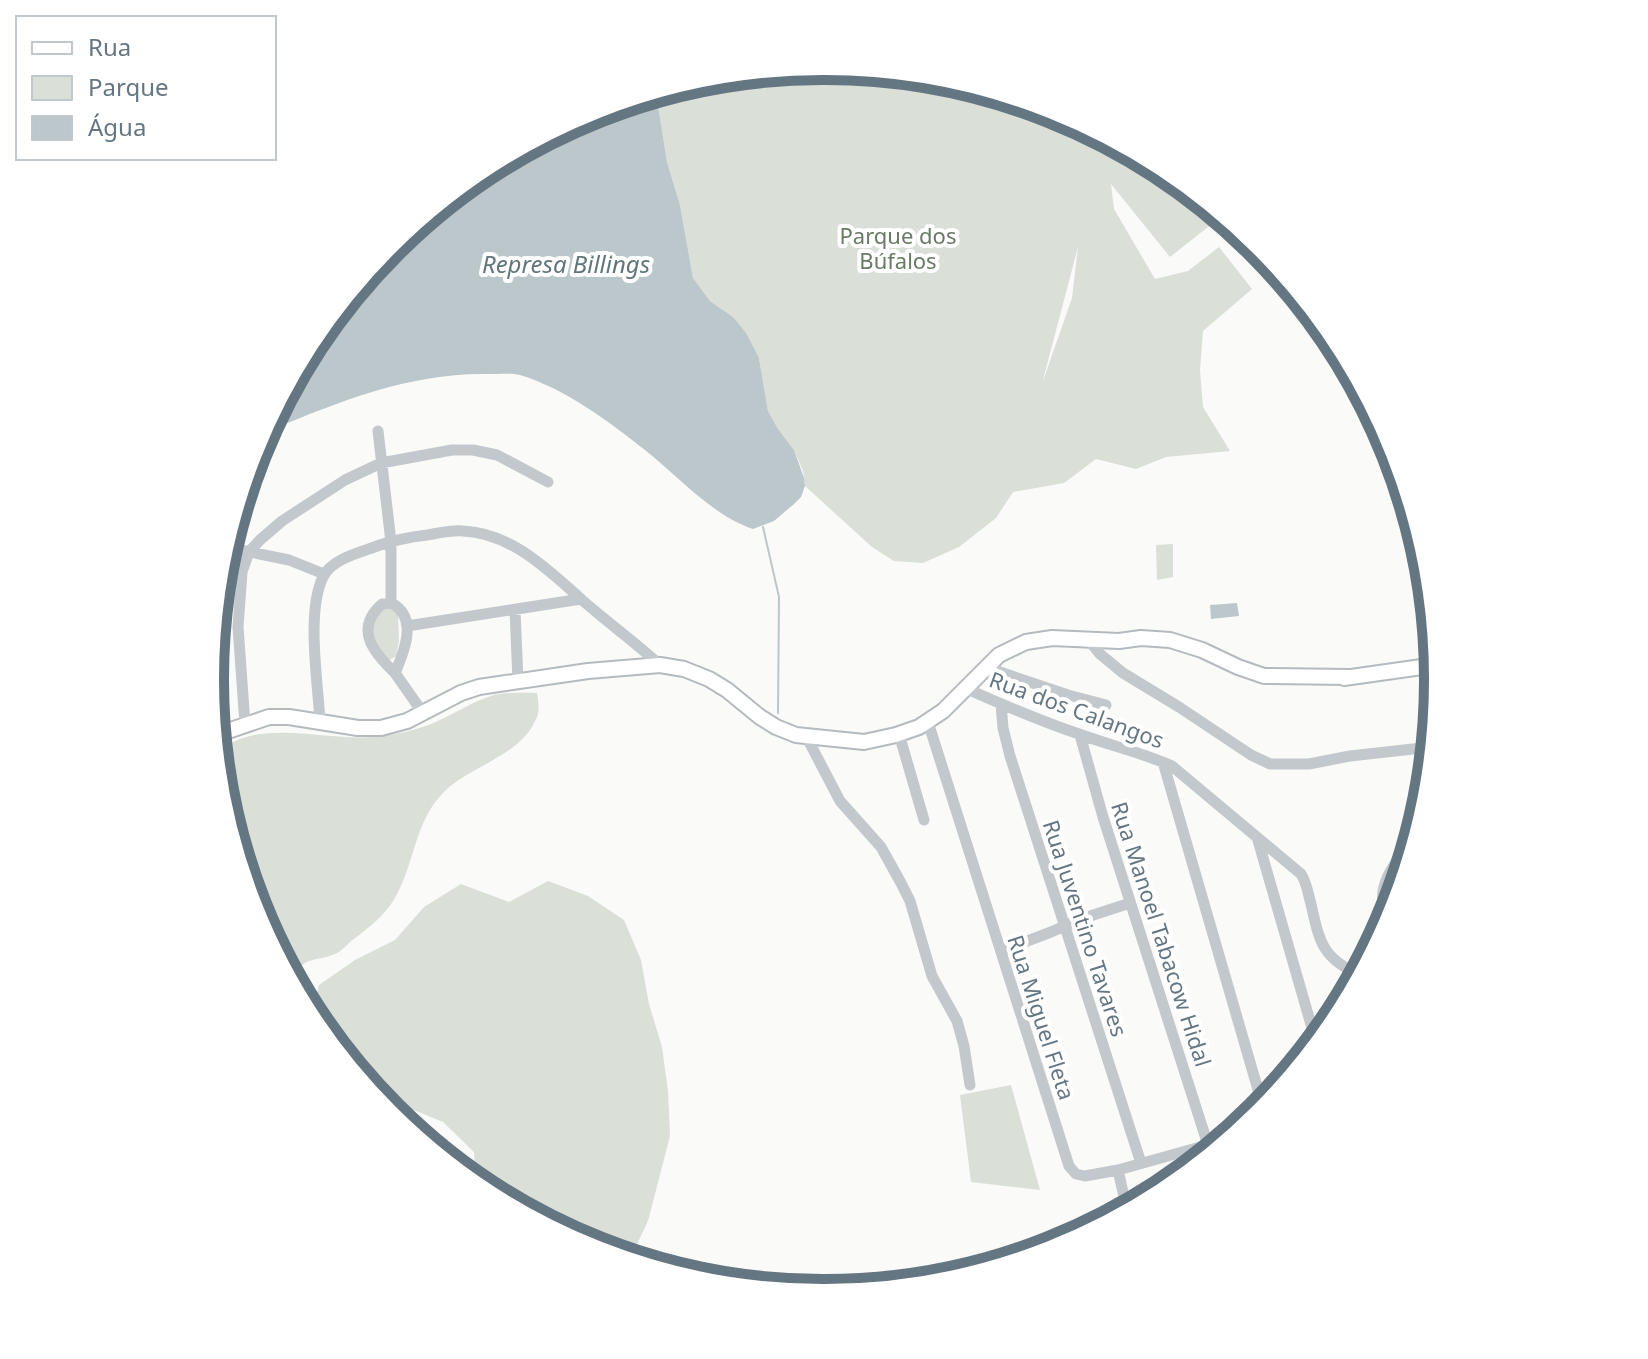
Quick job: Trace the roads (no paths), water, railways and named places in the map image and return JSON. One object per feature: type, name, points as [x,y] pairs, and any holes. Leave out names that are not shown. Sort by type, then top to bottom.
[{"type":"main road","points":[[227,731],[269,717],[381,728],[407,721],[479,687],[588,671],[660,665],[684,669],[709,679],[760,717],[796,735],[864,742],[919,727],[943,711],[999,655],[1026,642],[1052,638],[1170,640],[1264,676],[1350,677],[1423,667]]},
{"type":"street","points":[[378,431],[391,542],[391,603]]},
{"type":"street","points":[[245,724],[238,627],[242,572],[249,552],[282,521],[345,480],[381,463],[452,450],[497,455],[548,482]]},
{"type":"street","points":[[320,722],[315,616],[324,574],[341,560],[391,542],[449,531],[499,538],[516,547],[550,571],[660,665]]},
{"type":"street","points":[[239,550],[289,560],[324,574]]},
{"type":"street","points":[[407,626],[581,599]]},
{"type":"street","points":[[395,673],[405,645],[407,626],[399,607],[391,603],[382,604],[369,625],[368,635],[374,650],[395,673],[423,713]]},
{"type":"street","points":[[515,610],[518,681]]},
{"type":"street","points":[[1089,640],[1123,673],[1270,764],[1309,764],[1419,748]]},
{"type":"street","points":[[985,667],[1106,705]]},
{"type":"street","name":"Rua dos Calangos","points":[[965,688],[1080,735],[1163,762],[1183,774],[1295,868],[1304,879],[1322,946],[1328,955],[1348,970]]},
{"type":"street","name":"Rua Juventino Tavares","points":[[1001,704],[1008,747],[1141,1163]]},
{"type":"street","name":"Rua Miguel Fleta","points":[[928,722],[1072,1171],[1080,1176],[1118,1170],[1198,1148]]},
{"type":"street","points":[[899,734],[924,820]]},
{"type":"street","name":"Rua Manoel Tabacow Hidal","points":[[1080,735],[1103,817],[1207,1140]]},
{"type":"street","points":[[806,736],[845,809],[881,847],[910,901],[932,976],[957,1021],[970,1085]]},
{"type":"street","points":[[1163,762],[1259,1092]]},
{"type":"street","points":[[1257,836],[1312,1027]]},
{"type":"street","points":[[1382,898],[1382,891],[1393,869]]},
{"type":"street","points":[[1001,951],[1130,903]]},
{"type":"street","points":[[1118,1170],[1124,1199]]},
{"type":"water","name":"Represa Billings","points":[[658,104],[667,162],[680,205],[693,278],[710,301],[733,317],[746,333],[759,358],[768,411],[794,450],[805,486],[801,497],[774,521],[753,529],[710,505],[601,417],[570,397],[516,374],[433,378],[379,390],[281,426],[305,380],[348,315],[373,284],[429,229],[459,204],[524,160],[595,126]]},
{"type":"water","points":[[1237,603],[1239,616],[1211,619],[1210,605]]},
{"type":"waterway","points":[[763,527],[779,597],[778,713]]},
{"type":"park label","name":"Parque dos Búfalos","points":[[898,248]]}]
